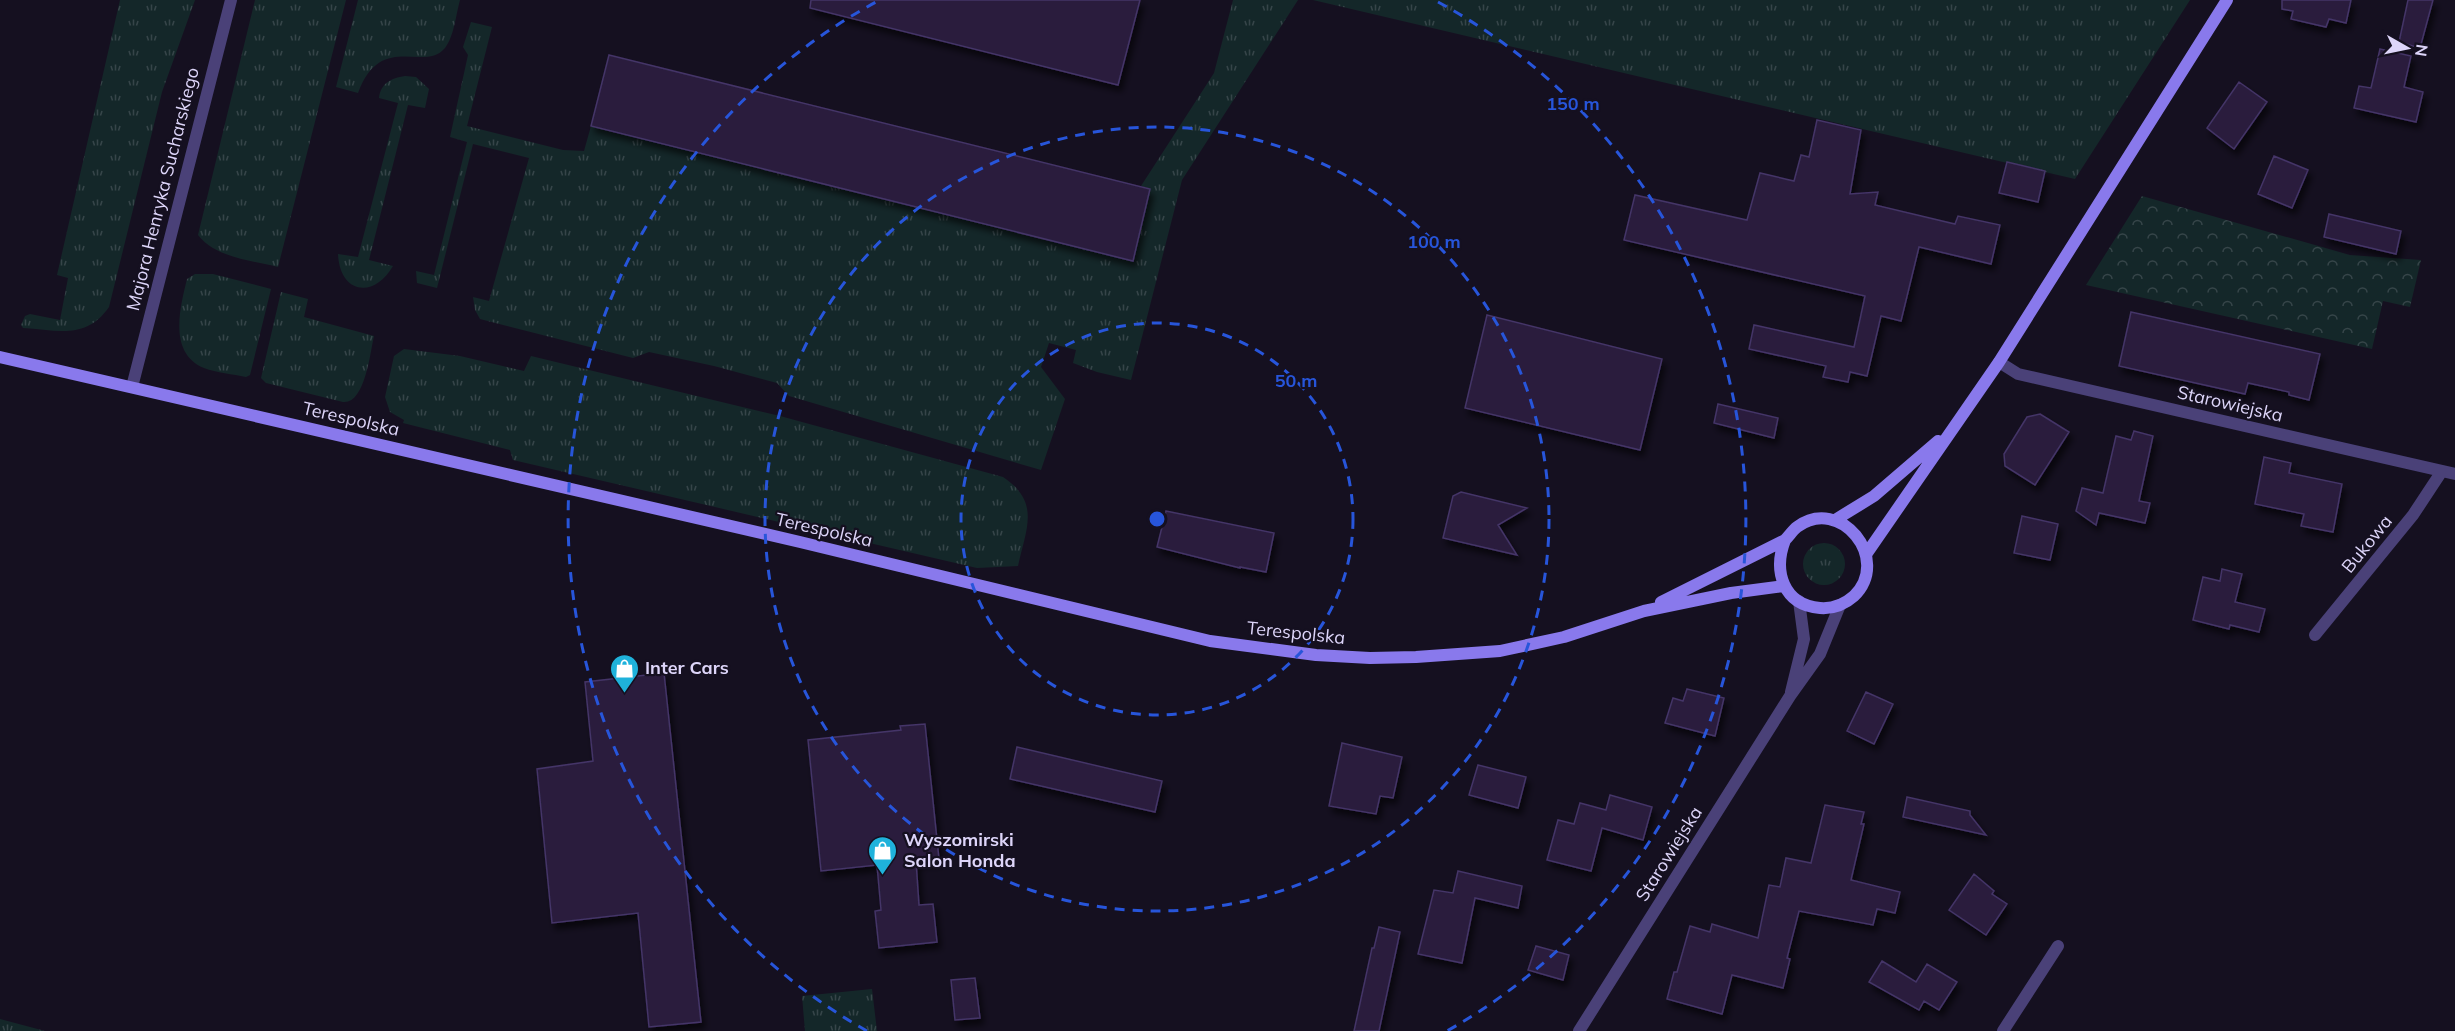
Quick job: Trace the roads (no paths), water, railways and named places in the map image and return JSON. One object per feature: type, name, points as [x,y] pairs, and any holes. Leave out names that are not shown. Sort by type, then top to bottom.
[{"type":"street","name":"Majora Henryka Sucharskiego","points":[[132,387],[231,0]]},
{"type":"street","points":[[1867,553],[1999,362],[2227,0]]},
{"type":"street","name":"Terespolska","points":[[0,357],[788,540],[1210,641],[1316,655],[1370,658],[1500,651],[1564,637],[1644,611],[1731,593],[1784,586]]},
{"type":"street","name":"Starowiejska","points":[[1999,362],[2018,374],[2455,474]]},
{"type":"street","points":[[1836,520],[1874,496],[1950,431]]},
{"type":"street","name":"Bukowa","points":[[2315,635],[2413,516],[2442,471]]},
{"type":"street","points":[[1820,519],[1836,520],[1848,526],[1858,535],[1867,553],[1867,572],[1863,583],[1850,600],[1840,605],[1818,608],[1799,601],[1784,586],[1778,567],[1779,553],[1785,540],[1797,527],[1820,519]]},
{"type":"street","name":"Terespolska","points":[[1644,611],[1785,540]]},
{"type":"street","name":"Starowiejska","points":[[1790,696],[1804,639],[1799,601]]},
{"type":"street","name":"Starowiejska","points":[[1580,1031],[1790,696],[1820,654],[1840,605]]},
{"type":"street","points":[[2003,1031],[2058,946]]},
{"type":"place","name":"Inter Cars","points":[[624,694]]},
{"type":"place","name":"Wyszomirski Salon Honda","points":[[883,876]]}]
